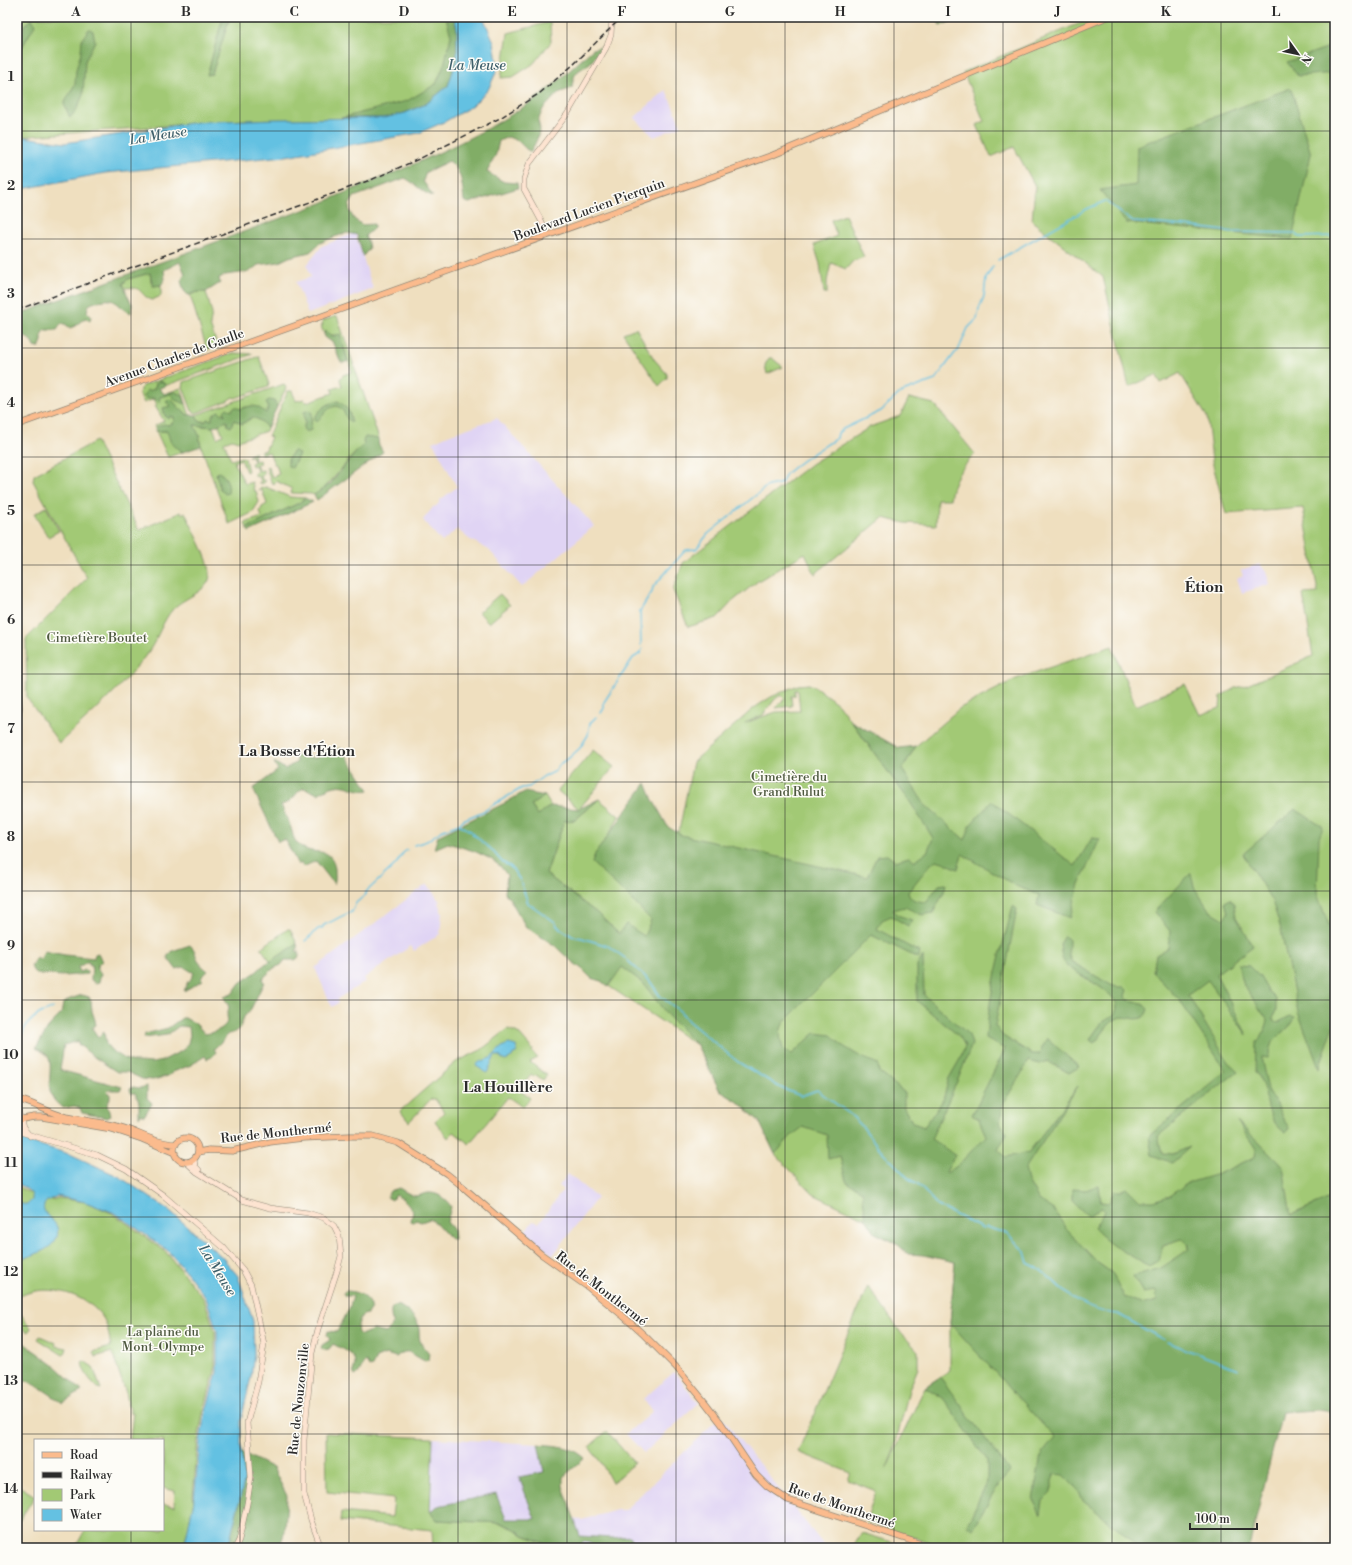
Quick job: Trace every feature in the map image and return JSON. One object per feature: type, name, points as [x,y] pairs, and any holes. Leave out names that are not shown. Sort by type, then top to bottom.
[{"type":"main road","name":"Boulevard Lucien Pierquin","points":[[338,311],[773,155],[1107,17]]},
{"type":"main road","name":"Avenue Charles de Gaulle","points":[[17,425],[338,311]]},
{"type":"main road","points":[[17,672],[19,708],[17,722]]},
{"type":"main road","points":[[17,1099],[55,1114],[113,1125],[160,1142],[176,1144]]},
{"type":"main road","name":"Rue de Nouzonville","points":[[19,1120],[42,1117],[112,1129],[142,1139],[175,1154],[179,1160],[186,1162]]},
{"type":"main road","name":"Rue de Monthermé","points":[[198,1152],[203,1150],[232,1151],[270,1142],[303,1138],[373,1136],[398,1143],[447,1174],[541,1254],[589,1288],[644,1335],[676,1367],[704,1401],[725,1428],[756,1475],[767,1486],[788,1500],[933,1548]]},
{"type":"main road","points":[[175,1154],[176,1144],[180,1140],[189,1139],[197,1145],[198,1152],[194,1159],[186,1162]]},
{"type":"main road","name":"Rue de Monthermé","points":[[197,1145],[214,1150]]},
{"type":"street","points":[[547,236],[542,222],[524,189],[524,178],[530,164],[568,113],[609,43],[612,32],[612,17]]},
{"type":"street","points":[[17,1106],[19,1120],[23,1128],[30,1136]]},
{"type":"street","points":[[17,1131],[97,1155],[126,1169],[163,1195],[223,1247],[243,1270],[251,1284],[264,1344],[258,1382],[247,1423],[251,1477],[239,1540],[235,1548]]},
{"type":"street","name":"Rue de Nouzonville","points":[[194,1159],[195,1166],[207,1178]]},
{"type":"street","name":"Rue de Nouzonville","points":[[186,1162],[197,1172],[235,1196],[250,1203],[324,1218],[334,1226],[339,1236],[341,1256],[312,1353],[304,1440],[304,1494],[321,1548]]},
{"type":"shaded area","points":[[666,90],[681,126],[654,137],[634,118]]},
{"type":"shaded area","points":[[355,233],[373,289],[308,314],[296,282],[311,277],[307,265],[322,246]]},
{"type":"shaded area","points":[[497,418],[594,526],[522,587],[489,550],[469,539],[457,529],[442,542],[423,520],[434,506],[435,507],[440,502],[440,500],[457,487],[433,442],[448,435]]},
{"type":"shaded area","points":[[1260,564],[1266,572],[1270,584],[1242,593],[1237,578],[1243,576],[1241,570]]},
{"type":"shaded area","points":[[427,884],[440,902],[438,902],[442,913],[440,934],[414,951],[411,946],[364,978],[366,981],[337,999],[338,1003],[332,1007],[315,968]]},
{"type":"shaded area","points":[[568,1174],[597,1198],[553,1255],[524,1232],[533,1221],[539,1223],[563,1190],[559,1186]]},
{"type":"shaded area","points":[[674,1372],[699,1403],[644,1453],[626,1434],[653,1411],[643,1399]]},
{"type":"shaded area","points":[[721,1416],[826,1548],[435,1548],[430,1511],[433,1438],[538,1444],[544,1472],[519,1477],[534,1517],[582,1520],[617,1510],[625,1510]]},
{"type":"green space","points":[[17,17],[452,17],[457,40],[448,86],[384,118],[244,120],[17,137]]},
{"type":"green space","points":[[223,17],[230,17],[212,74],[207,75]]},
{"type":"green space","points":[[446,17],[454,17],[457,28],[457,59],[448,86],[426,104],[405,113],[384,118],[341,118],[407,101],[436,84],[444,65],[451,36]]},
{"type":"green space","points":[[937,17],[961,17],[940,26]]},
{"type":"green space","name":"Cimetière du Grand Rulut","points":[[1095,17],[1335,17],[1335,1196],[1291,1215],[1119,1529],[1138,1548],[1108,1548],[1103,1544],[1092,1548],[947,1548],[866,1522],[876,1491],[848,1480],[851,1473],[798,1452],[868,1286],[901,1333],[918,1351],[918,1368],[909,1390],[894,1450],[886,1470],[925,1387],[950,1370],[950,1323],[955,1262],[813,1194],[775,1154],[759,1120],[737,1101],[720,1091],[697,1045],[601,981],[591,978],[619,934],[598,914],[546,874],[564,821],[575,820],[599,799],[619,816],[607,838],[679,831],[693,762],[754,708],[771,697],[798,685],[809,684],[817,688],[838,704],[895,781],[916,746],[960,708],[1016,679],[1112,646],[1136,706],[1185,684],[1200,715],[1220,708],[1221,696],[1235,688],[1247,685],[1313,656],[1303,594],[1318,593],[1303,508],[1226,514],[1212,461],[1207,417],[1180,373],[1161,383],[1156,375],[1129,387],[1103,277],[1032,221],[1035,186],[1014,147],[991,157],[977,125],[984,121],[963,72]],"holes":[[[795,690],[798,690],[800,711],[776,712],[745,723],[763,715],[775,699],[781,695],[785,699],[776,708],[792,706],[791,696],[795,696]]]},
{"type":"green space","points":[[32,18],[35,25],[21,49],[24,26]]},
{"type":"green space","points":[[550,22],[551,42],[533,64],[513,77],[501,78],[508,33]]},
{"type":"green space","points":[[89,29],[93,31],[95,41],[85,61],[83,95],[77,109],[70,118],[64,104],[75,84],[82,39]]},
{"type":"green space","points":[[1335,45],[1335,73],[1298,76],[1287,62]]},
{"type":"green space","points":[[601,47],[595,58],[576,73],[572,88],[558,93],[543,109],[538,121],[540,129],[531,152],[518,141],[508,137],[499,141],[496,154],[487,172],[504,182],[517,183],[518,188],[469,203],[464,201],[459,175],[454,165],[449,161],[426,172],[423,181],[433,196],[426,193],[405,178],[354,197],[349,206],[350,212],[354,219],[362,225],[374,224],[374,228],[365,236],[369,249],[363,256],[357,235],[347,233],[320,243],[310,252],[289,257],[279,262],[258,265],[249,272],[225,275],[219,278],[220,283],[206,292],[198,292],[188,295],[184,291],[181,281],[185,274],[180,262],[164,270],[165,279],[161,285],[153,286],[150,273],[128,279],[123,283],[132,304],[131,313],[126,311],[114,301],[110,300],[90,304],[87,312],[91,316],[90,321],[85,318],[70,328],[65,324],[61,324],[57,330],[45,330],[42,333],[42,341],[39,348],[34,347],[31,341],[17,332],[17,315],[322,203],[450,148],[496,124],[534,100],[593,49]]},
{"type":"green space","points":[[1291,88],[1311,154],[1292,239],[1126,223],[1100,190],[1136,185],[1137,146]]},
{"type":"green space","points":[[845,215],[864,257],[853,261],[846,269],[831,263],[827,281],[827,293],[824,293],[820,264],[814,245],[837,236],[831,220]]},
{"type":"green space","points":[[150,273],[153,286],[161,285],[161,296],[152,300],[136,288],[125,288],[123,284],[128,279]]},
{"type":"green space","points":[[198,292],[206,292],[212,313],[210,325],[217,345],[207,350],[190,295]]},
{"type":"green space","points":[[337,316],[379,439],[360,449],[323,489],[314,495],[291,493],[292,489],[276,481],[274,484],[271,482],[266,467],[268,466],[272,477],[279,474],[276,464],[274,464],[269,452],[261,454],[261,450],[265,451],[271,437],[268,436],[288,391],[292,391],[296,401],[304,399],[305,402],[307,402],[333,393],[332,389],[342,386],[340,379],[343,375],[352,372],[340,335],[330,335],[326,331],[324,334],[321,326],[323,325],[322,321]]},
{"type":"green space","points":[[636,328],[654,359],[667,374],[667,378],[659,386],[623,333]]},
{"type":"green space","points":[[326,331],[330,335],[334,336],[340,334],[348,361],[343,363],[340,361],[333,343],[325,337],[324,334]]},
{"type":"green space","points":[[233,353],[253,354],[159,388],[164,394],[181,388],[190,416],[184,411],[163,408],[165,416],[169,419],[170,416],[174,417],[174,422],[155,428],[154,426],[164,421],[155,406],[157,405],[154,399],[144,403],[139,393],[142,386]]},
{"type":"green space","points":[[259,357],[269,384],[268,387],[235,398],[233,397],[227,401],[196,413],[192,411],[183,387],[184,382]]},
{"type":"green space","points":[[769,358],[772,358],[783,367],[767,374],[765,365]]},
{"type":"green space","points":[[161,381],[165,384],[165,386],[159,388],[164,394],[176,392],[183,396],[186,404],[175,400],[171,394],[160,397],[159,402],[154,398],[146,399],[144,396],[147,390],[150,391],[155,388],[156,383]]},
{"type":"green space","points":[[284,384],[286,388],[277,407],[274,401],[268,408],[266,414],[258,408],[251,406],[227,414],[222,414],[208,421],[199,421],[196,415]]},
{"type":"green space","points":[[909,398],[934,404],[975,454],[958,474],[953,485],[950,499],[937,499],[936,525],[905,523],[883,518],[815,574],[805,553],[758,581],[733,601],[717,618],[688,627],[673,590],[683,563],[811,464],[870,427],[900,416]]},
{"type":"green space","points":[[170,399],[187,415],[196,415],[199,421],[205,422],[207,419],[212,420],[212,416],[218,411],[225,415],[224,411],[227,408],[232,411],[233,408],[236,407],[240,409],[254,406],[266,413],[268,408],[266,402],[269,400],[274,401],[277,407],[267,428],[261,421],[253,417],[242,424],[234,420],[231,427],[228,426],[227,421],[213,427],[194,425],[199,435],[201,446],[183,452],[173,446],[167,431],[156,431],[155,428],[164,424],[169,425],[174,422],[174,417],[170,416],[169,419],[165,416],[163,408],[171,406],[166,402]]},
{"type":"green space","points":[[338,401],[348,410],[351,416],[351,423],[347,419],[342,409],[337,406],[327,410],[319,420],[316,421],[314,419],[318,412],[324,407]]},
{"type":"green space","points":[[309,410],[312,413],[311,430],[306,432],[303,429],[305,422],[304,412]]},
{"type":"green space","points":[[253,417],[262,421],[267,428],[266,431],[238,441],[232,439],[224,442],[231,460],[242,457],[245,458],[248,471],[246,472],[241,459],[234,462],[245,484],[252,482],[259,502],[252,513],[229,524],[201,446],[199,435],[193,425],[213,427],[217,438],[223,435],[219,425],[222,422],[234,419],[242,424]]},
{"type":"green space","points":[[156,431],[166,431],[172,444],[183,452],[168,457]]},
{"type":"green space","points":[[365,437],[379,439],[378,443],[383,452],[317,500],[314,495],[330,484],[356,452],[364,445],[363,441]]},
{"type":"green space","name":"Cimetière Boutet","points":[[96,441],[139,530],[181,512],[182,514],[185,512],[204,553],[210,575],[209,581],[201,590],[173,609],[166,618],[149,651],[140,663],[95,711],[59,743],[27,698],[26,639],[87,578],[33,481],[34,475]]},
{"type":"green space","points":[[294,450],[299,454],[292,468],[288,466],[288,459]]},
{"type":"green space","points":[[255,452],[256,453],[253,455],[255,461],[259,460],[260,463],[256,464],[259,471],[263,470],[264,474],[261,476],[263,481],[266,480],[264,483],[260,484],[258,483],[261,482],[259,476],[256,477],[254,473],[257,472],[255,465],[252,466],[251,463],[254,462],[252,456],[248,456]]},
{"type":"green space","points":[[218,472],[221,473],[227,480],[228,493],[225,494],[220,489],[216,474]]},
{"type":"green space","points":[[266,487],[290,497],[305,498],[299,503],[247,528],[245,523],[262,517],[260,512],[262,507],[267,504],[262,490],[259,491],[261,488]]},
{"type":"green space","points":[[305,498],[313,502],[249,532],[247,528],[299,503]]},
{"type":"green space","points":[[46,507],[59,531],[48,537],[34,514]]},
{"type":"green space","points":[[500,594],[510,605],[489,623],[479,612]]},
{"type":"green space","points":[[851,721],[899,748],[916,746],[902,769],[925,805],[965,840],[971,824],[992,801],[1075,866],[1092,838],[1100,839],[1079,884],[1070,918],[1037,905],[1039,895],[1018,887],[962,854],[958,869],[936,860],[929,866],[908,892],[913,899],[926,902],[939,885],[946,884],[944,892],[933,913],[922,915],[905,907],[893,910],[897,915],[912,920],[908,926],[891,916],[882,920],[877,929],[919,952],[918,958],[871,935],[785,1021],[781,1028],[780,1034],[783,1049],[792,1054],[815,1033],[831,1035],[843,1046],[861,1057],[878,1064],[879,1072],[904,1092],[904,1108],[913,1123],[924,1127],[943,1100],[949,1078],[960,1059],[965,1046],[960,1037],[917,1001],[917,966],[923,956],[924,995],[969,1035],[972,1044],[931,1139],[955,1155],[945,1174],[957,1166],[986,1136],[979,1120],[972,1115],[1005,1049],[986,1039],[993,988],[1013,906],[1017,909],[995,1026],[1003,1036],[1032,1054],[1039,1054],[1047,1038],[1079,1067],[1069,1073],[1047,1061],[1040,1064],[1029,1061],[1003,1104],[1000,1123],[1007,1133],[998,1150],[1006,1157],[1029,1152],[1078,1086],[1025,1169],[1028,1181],[1039,1200],[1053,1209],[1067,1230],[1098,1263],[1112,1273],[1125,1298],[1145,1304],[1157,1301],[1156,1291],[1143,1293],[1133,1276],[1161,1268],[1188,1250],[1189,1244],[1182,1239],[1163,1245],[1159,1260],[1149,1266],[1113,1245],[1094,1228],[1105,1211],[1102,1208],[1088,1216],[1072,1201],[1072,1189],[1086,1190],[1099,1185],[1101,1202],[1109,1203],[1114,1191],[1121,1191],[1127,1188],[1140,1201],[1154,1201],[1169,1196],[1188,1183],[1218,1174],[1255,1157],[1256,1149],[1237,1121],[1283,1166],[1291,1215],[1335,1196],[1335,1412],[1317,1410],[1282,1412],[1249,1548],[1138,1548],[1119,1529],[1083,1501],[1079,1491],[1063,1475],[1055,1474],[1052,1481],[1052,1492],[1043,1501],[1041,1515],[1033,1500],[1041,1455],[1055,1438],[950,1323],[955,1262],[923,1255],[908,1254],[896,1243],[875,1233],[866,1219],[862,1191],[846,1181],[840,1156],[828,1159],[827,1135],[803,1127],[791,1136],[775,1154],[759,1121],[737,1101],[720,1091],[697,1045],[669,1017],[643,983],[622,967],[608,987],[601,981],[591,978],[554,945],[526,927],[505,893],[507,875],[501,867],[491,859],[474,851],[448,843],[434,849],[438,836],[524,792],[545,796],[531,805],[537,815],[551,806],[579,809],[599,799],[575,820],[564,821],[546,874],[598,914],[619,934],[626,924],[644,936],[651,920],[625,893],[592,863],[595,854],[646,783],[653,800],[668,827],[681,835],[867,877],[877,856],[887,855],[895,861],[909,857],[914,861],[927,852],[933,838],[910,802]]},
{"type":"green space","points":[[341,748],[369,790],[365,791],[339,785],[326,789],[318,794],[304,788],[290,801],[281,805],[296,842],[303,848],[325,853],[330,856],[335,869],[334,884],[316,861],[303,867],[301,863],[298,865],[285,839],[278,842],[253,789],[278,770],[274,762],[285,769],[297,762],[295,755],[314,758]]},
{"type":"green space","points":[[593,750],[614,767],[579,809],[558,791]]},
{"type":"green space","points":[[545,796],[551,806],[537,815],[531,805]]},
{"type":"green space","points":[[1295,809],[1323,827],[1319,838],[1317,894],[1335,941],[1335,1023],[1319,1068],[1298,1012],[1280,926],[1272,901],[1243,854]]},
{"type":"green space","points":[[1191,873],[1194,887],[1209,910],[1224,919],[1228,913],[1225,902],[1230,899],[1234,904],[1236,917],[1253,946],[1216,974],[1247,1035],[1208,980],[1188,995],[1228,1062],[1238,1071],[1158,1136],[1162,1153],[1173,1154],[1190,1147],[1172,1163],[1152,1155],[1149,1136],[1226,1071],[1180,1001],[1153,972],[1156,955],[1168,948],[1170,931],[1154,912]]},
{"type":"green space","points":[[290,929],[297,944],[271,962],[261,948]]},
{"type":"green space","points":[[1065,936],[1069,940],[1069,954],[1072,962],[1111,985],[1124,987],[1127,990],[1125,996],[1128,1000],[1139,1002],[1148,1009],[1143,1017],[1139,1019],[1118,1018],[1108,1026],[1094,1043],[1090,1040],[1101,1024],[1114,1015],[1117,1006],[1114,999],[1107,992],[1077,973],[1064,962],[1060,944]]},
{"type":"green space","points":[[297,944],[298,949],[296,950],[297,952],[299,951],[299,957],[295,960],[285,960],[281,965],[274,968],[262,979],[264,982],[251,1009],[244,1017],[240,1028],[229,1034],[214,1049],[216,1052],[212,1057],[207,1059],[205,1056],[191,1065],[173,1072],[168,1076],[153,1080],[142,1079],[127,1072],[117,1072],[94,1057],[78,1044],[78,1041],[64,1045],[60,1070],[122,1087],[120,1090],[109,1090],[107,1092],[110,1093],[110,1098],[107,1105],[110,1115],[107,1118],[82,1113],[80,1108],[74,1106],[64,1108],[56,1103],[50,1089],[50,1061],[47,1055],[36,1048],[50,1025],[61,1014],[63,1004],[70,999],[82,995],[89,997],[91,1000],[96,1025],[92,1028],[98,1037],[104,1032],[106,1044],[111,1050],[133,1062],[152,1063],[162,1061],[183,1050],[188,1043],[190,1035],[189,1027],[179,1026],[167,1035],[144,1038],[145,1034],[168,1028],[182,1018],[196,1024],[205,1034],[221,1028],[228,1020],[227,1016],[229,1007],[224,997],[232,994],[240,983],[265,964]]},
{"type":"green space","points":[[190,945],[198,961],[208,971],[201,978],[203,980],[184,991],[188,981],[189,982],[194,973],[184,967],[176,969],[167,957],[172,951]]},
{"type":"green space","points":[[44,951],[94,958],[95,954],[98,953],[102,961],[97,966],[97,970],[101,973],[99,982],[96,983],[91,980],[92,965],[89,964],[89,961],[78,967],[80,972],[85,970],[87,974],[56,976],[40,975],[35,973],[31,966],[36,957],[41,959]]},
{"type":"green space","points":[[1238,965],[1249,966],[1260,977],[1268,991],[1276,999],[1276,1010],[1273,1018],[1275,1022],[1281,1021],[1290,1016],[1295,1017],[1290,1026],[1274,1040],[1268,1058],[1262,1057],[1269,1094],[1275,1101],[1289,1128],[1286,1133],[1274,1122],[1268,1109],[1265,1092],[1259,1076],[1255,1073],[1256,1044],[1265,1030],[1268,1021],[1244,986]]},
{"type":"green space","points":[[508,1029],[518,1033],[533,1050],[532,1052],[538,1058],[530,1062],[547,1075],[543,1080],[536,1075],[534,1077],[531,1075],[519,1090],[530,1098],[523,1107],[508,1097],[469,1144],[454,1132],[448,1138],[435,1121],[444,1112],[435,1099],[431,1099],[409,1122],[400,1111],[456,1062],[481,1050]]},
{"type":"green space","points":[[147,1086],[147,1098],[152,1104],[144,1116],[141,1114],[139,1117],[139,1102],[135,1093],[131,1093],[130,1089],[133,1087],[140,1088]]},
{"type":"green space","name":"La plaine du Mont-Olympe","points":[[17,1186],[30,1193],[52,1200],[58,1198],[86,1202],[114,1214],[165,1251],[204,1299],[215,1331],[215,1371],[203,1414],[198,1440],[193,1496],[194,1500],[184,1548],[75,1548],[84,1531],[164,1531],[164,1504],[174,1506],[175,1491],[164,1488],[164,1439],[130,1439],[133,1413],[130,1413],[127,1396],[112,1352],[95,1357],[93,1352],[111,1347],[107,1326],[101,1315],[93,1307],[84,1300],[73,1295],[50,1290],[27,1293],[17,1298]]},
{"type":"green space","points":[[399,1188],[409,1194],[418,1196],[431,1193],[444,1199],[451,1207],[447,1222],[453,1229],[454,1239],[451,1239],[436,1223],[430,1219],[421,1222],[416,1220],[413,1222],[411,1221],[413,1211],[403,1199],[395,1195],[392,1200],[387,1197],[390,1191]]},
{"type":"green space","points":[[345,1291],[360,1294],[371,1305],[371,1308],[367,1314],[363,1315],[359,1323],[358,1333],[361,1335],[373,1330],[386,1333],[392,1326],[392,1308],[398,1306],[406,1310],[418,1324],[420,1341],[429,1353],[428,1360],[425,1361],[407,1352],[404,1352],[396,1357],[386,1354],[376,1358],[372,1366],[369,1367],[366,1362],[355,1376],[353,1371],[355,1364],[353,1357],[350,1354],[333,1344],[329,1349],[323,1350],[321,1348],[322,1345],[330,1340],[327,1335],[328,1331],[337,1332],[350,1307],[353,1296],[345,1296],[343,1293]]},
{"type":"green space","points":[[17,1309],[31,1328],[28,1332],[17,1326]]},
{"type":"green space","points":[[40,1336],[56,1343],[56,1346],[67,1348],[65,1354],[63,1355],[38,1339]]},
{"type":"green space","points":[[17,1338],[55,1366],[82,1391],[63,1403],[35,1384],[17,1377]]},
{"type":"green space","points":[[84,1361],[93,1367],[101,1389],[90,1380],[83,1366],[82,1362]]},
{"type":"green space","points":[[940,1377],[1010,1472],[999,1484],[973,1529],[967,1525],[987,1482],[987,1460],[943,1398],[925,1387]]},
{"type":"green space","points":[[607,1431],[634,1463],[612,1483],[602,1464],[589,1447]]},
{"type":"green space","points":[[326,1433],[433,1438],[430,1511],[437,1520],[501,1523],[515,1529],[523,1535],[556,1548],[433,1548],[432,1530],[340,1521],[341,1512],[392,1517],[394,1499],[327,1492]]},
{"type":"green space","points":[[538,1444],[569,1448],[585,1458],[563,1477],[563,1486],[580,1536],[612,1538],[630,1536],[638,1548],[596,1548],[590,1542],[584,1542],[577,1548],[556,1548],[523,1535],[515,1529],[501,1523],[437,1520],[430,1511],[438,1506],[496,1494],[506,1519],[535,1519],[519,1477],[544,1472]]},
{"type":"green space","points":[[241,1452],[273,1468],[287,1496],[285,1531],[279,1548],[228,1548],[245,1478]]},
{"type":"green space","points":[[17,1485],[34,1495],[34,1498],[19,1521],[17,1520]]},
{"type":"green space","points":[[862,1533],[905,1546],[904,1548],[852,1548]]},
{"type":"water","points":[[454,17],[483,17],[494,42],[498,68],[488,90],[472,106],[446,121],[419,133],[286,156],[105,173],[17,190],[17,136],[65,143],[197,122],[275,119],[384,118],[405,113],[426,104],[448,86],[457,59],[457,28]]},
{"type":"water","points":[[509,1044],[516,1046],[517,1051],[508,1060],[505,1061],[499,1056],[495,1056],[487,1073],[476,1066],[480,1062],[493,1056],[500,1048]]},
{"type":"water","name":"La Meuse","points":[[17,1138],[72,1155],[120,1177],[170,1211],[222,1257],[238,1276],[253,1321],[254,1354],[251,1377],[241,1421],[241,1452],[245,1478],[228,1548],[184,1548],[194,1500],[200,1440],[205,1414],[217,1372],[217,1331],[206,1298],[167,1250],[115,1213],[85,1202],[57,1196],[47,1201],[44,1205],[44,1211],[57,1227],[58,1234],[55,1240],[51,1246],[44,1250],[17,1260],[17,1201],[21,1204],[27,1204],[32,1200],[32,1197],[28,1190],[17,1183]]},
{"type":"waterway","points":[[998,260],[1087,209],[1105,201],[1133,222],[1186,226],[1233,232],[1295,233],[1300,237],[1335,236]]},
{"type":"waterway","points":[[641,645],[640,611],[652,592],[653,587],[686,550],[696,549],[708,534],[766,487],[781,483],[786,474],[811,454],[837,438],[838,433],[843,429],[881,411],[900,393],[935,380],[958,351],[968,328],[977,319],[984,296],[986,278],[993,266]]},
{"type":"waterway","points":[[601,713],[604,708],[604,702],[633,658],[641,653],[642,649]]},
{"type":"waterway","points":[[414,845],[427,841],[441,831],[459,824],[463,820],[486,810],[522,788],[529,787],[544,776],[554,772],[561,763],[580,748],[588,735],[590,723],[596,717]]},
{"type":"waterway","points":[[459,824],[472,832],[473,835],[491,849],[502,862],[511,867],[520,880],[528,903],[555,922],[558,927],[572,936],[608,946],[625,958]]},
{"type":"waterway","points":[[305,941],[324,925],[352,912],[356,903],[396,864],[403,853],[407,850]]},
{"type":"waterway","points":[[627,960],[649,980],[660,996],[681,1012],[688,1021],[738,1062],[781,1088],[801,1096],[817,1090],[851,1115],[862,1126],[879,1148],[908,1178],[918,1184],[938,1206],[983,1229],[986,1227],[1008,1234],[1025,1252],[1028,1263],[1045,1274],[1075,1300],[1093,1308],[1118,1314],[1164,1340]]},
{"type":"waterway","points":[[17,1055],[22,1033],[26,1026],[38,1015],[53,1008]]},
{"type":"waterway","points":[[1167,1342],[1238,1369]]},
{"type":"railway","points":[[17,310],[373,179],[421,158],[500,118],[540,93],[573,65],[622,17]]},
{"type":"district","name":"Étion","points":[[1204,587]]},
{"type":"district","name":"La Bosse d'Étion","points":[[297,751]]},
{"type":"district","name":"La Houillère","points":[[508,1087]]}]
